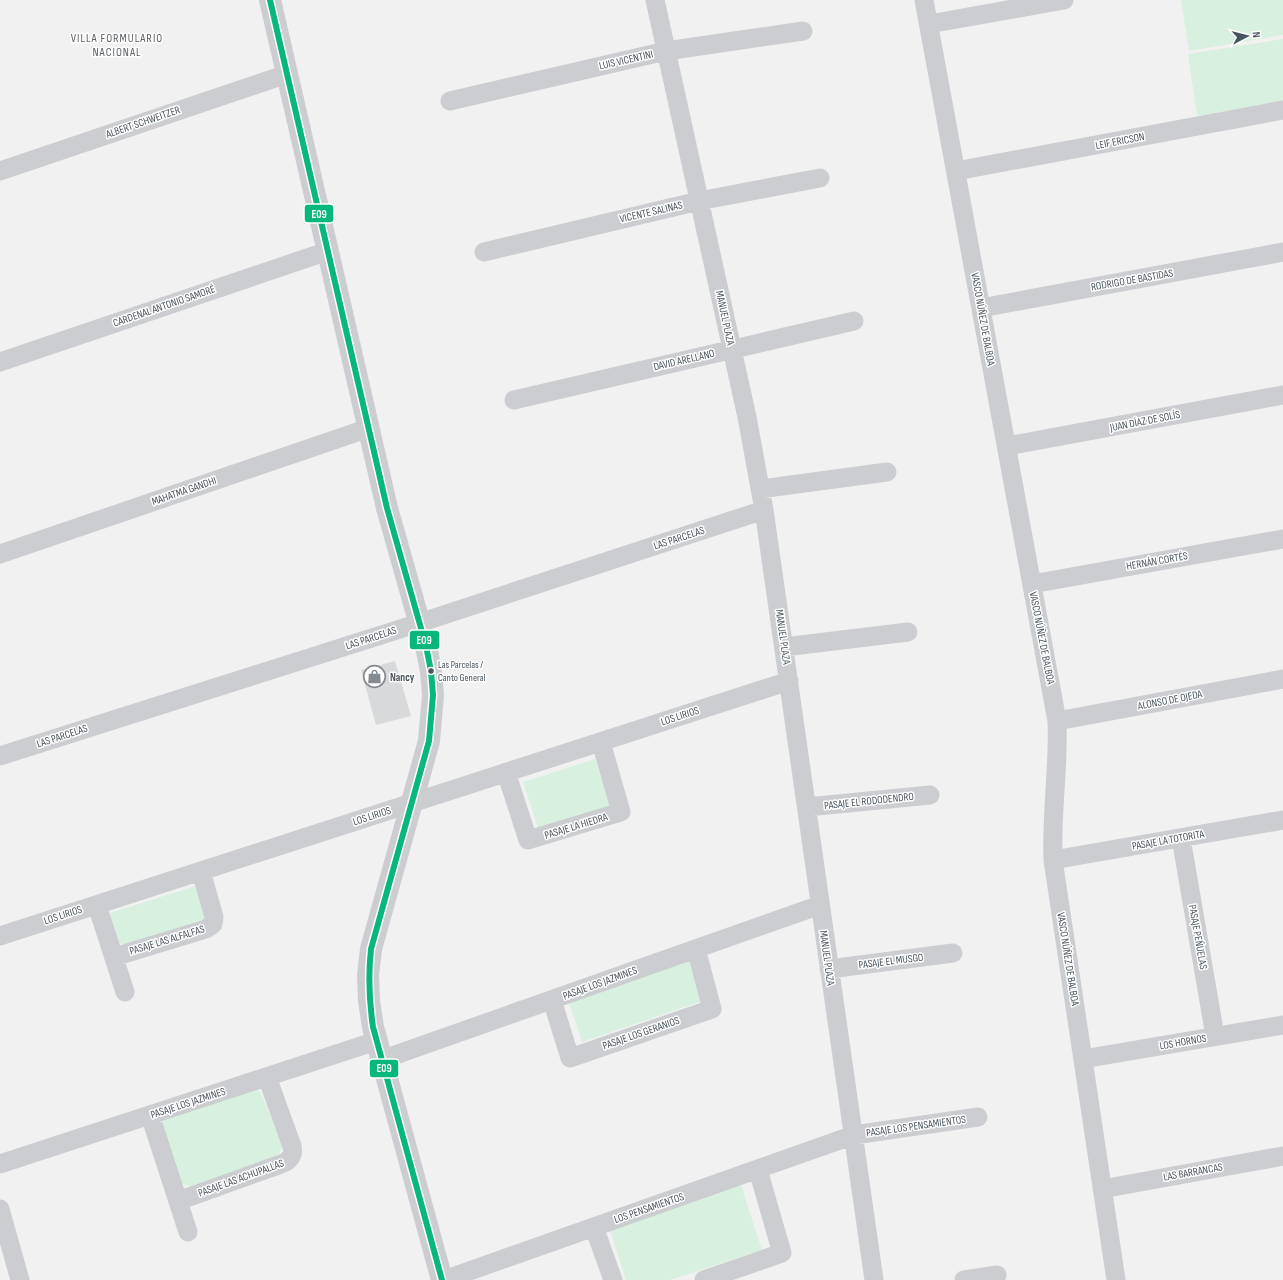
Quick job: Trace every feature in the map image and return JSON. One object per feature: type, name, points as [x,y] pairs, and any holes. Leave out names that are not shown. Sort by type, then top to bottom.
[{"type":"street","points":[[270,0],[387,508],[431,671],[432,718],[429,741],[371,949],[368,975],[369,1001],[379,1050],[443,1280]]},
{"type":"street","name":"MANUEL PLAZA","points":[[655,0],[747,417],[764,510],[874,1280]]},
{"type":"street","name":"VASCO NÚÑEZ DE BALBOA","points":[[924,0],[1057,721],[1058,754],[1052,831],[1053,860],[1116,1280]]},
{"type":"street","points":[[929,24],[1064,0]]},
{"type":"street","name":"LUIS VICENTINI","points":[[450,101],[666,51],[803,31]]},
{"type":"street","name":"ALBERT SCHWEITZER","points":[[0,171],[287,74]]},
{"type":"street","name":"LEIF ERICSON","points":[[956,171],[1283,110]]},
{"type":"street","name":"VICENTE SALINAS","points":[[484,252],[699,201],[820,178]]},
{"type":"street","name":"CARDENAL ANTONIO SAMORÉ","points":[[0,362],[328,251]]},
{"type":"street","name":"RODRIGO DE BASTIDAS","points":[[981,308],[1283,252]]},
{"type":"street","name":"DAVID ARELLANO","points":[[514,400],[854,321]]},
{"type":"street","name":"JUAN DÍAZ DE SOLÍS","points":[[1006,446],[1283,395]]},
{"type":"street","name":"MAHATMA GANDHI","points":[[0,554],[369,428]]},
{"type":"street","points":[[760,488],[887,472]]},
{"type":"street","name":"LAS PARCELAS","points":[[0,756],[419,623],[764,510]]},
{"type":"street","name":"HERNÁN CORTÉS","points":[[1032,584],[1283,539]]},
{"type":"street","points":[[784,647],[908,632]]},
{"type":"street","name":"ALONSO DE OJEDA","points":[[1057,721],[1283,679]]},
{"type":"street","name":"LOS LIRIOS","points":[[0,936],[789,681]]},
{"type":"street","name":"PASAJE LA HIEDRA","points":[[506,772],[528,840],[621,812],[602,742]]},
{"type":"street","name":"PASAJE EL RODODENDRO","points":[[807,807],[930,795]]},
{"type":"street","name":"PASAJE LA TOTORITA","points":[[1053,860],[1283,820]]},
{"type":"street","name":"PASAJE PEÑUELAS","points":[[1181,838],[1215,1036]]},
{"type":"street","name":"PASAJE LAS ALFALFAS","points":[[114,957],[206,929],[213,924],[214,917],[201,871]]},
{"type":"street","points":[[96,905],[125,992]]},
{"type":"street","name":"PASAJE LOS JAZMINES","points":[[0,1164],[267,1077],[379,1050],[552,1000],[820,905]]},
{"type":"street","name":"PASAJE LOS GERANIOS","points":[[552,1000],[570,1058],[712,1009],[696,949]]},
{"type":"street","name":"PASAJE EL MUSGO","points":[[829,969],[953,953]]},
{"type":"street","name":"LOS HORNOS","points":[[1083,1059],[1283,1025]]},
{"type":"street","name":"PASAJE LAS ACHUPALLAS","points":[[178,1201],[287,1162],[291,1156],[292,1146],[267,1077]]},
{"type":"street","points":[[150,1115],[188,1232]]},
{"type":"street","name":"PASAJE LOS PENSAMIENTOS","points":[[854,1135],[978,1116]]},
{"type":"street","name":"LOS PENSAMIENTOS","points":[[443,1280],[854,1135]]},
{"type":"street","name":"LAS BARRANCAS","points":[[1102,1189],[1283,1156]]},
{"type":"street","points":[[704,1280],[782,1253],[758,1170]]},
{"type":"street","points":[[0,1209],[20,1280]]},
{"type":"street","points":[[594,1227],[613,1280]]},
{"type":"street","points":[[964,1280],[997,1275]]},
{"type":"green space","points":[[1181,0],[1283,0],[1283,35],[1189,51]]},
{"type":"green space","points":[[1283,39],[1283,102],[1197,116],[1188,54]]},
{"type":"green space","points":[[595,759],[611,806],[539,830],[523,782]]},
{"type":"green space","points":[[199,885],[208,915],[203,923],[125,947],[119,942],[110,913]]},
{"type":"green space","points":[[688,959],[702,1001],[582,1042],[568,999]]},
{"type":"green space","points":[[248,1084],[259,1090],[283,1144],[279,1154],[194,1187],[178,1183],[160,1114]]},
{"type":"green space","points":[[741,1185],[762,1250],[670,1280],[626,1280],[609,1227]]},
{"type":"building","points":[[395,661],[411,716],[376,725],[361,670]]},
{"type":"transit line","name":"E09","points":[[270,0],[387,508],[426,646],[431,671],[433,695],[429,741],[371,949],[369,988],[373,1027],[442,1280]]},
{"type":"place","name":"Las Parcelas / Canto General","points":[[431,671]]},
{"type":"place","name":"Nancy","points":[[374,677]]},
{"type":"district","name":"VILLA FORMULARIO NACIONAL","points":[[117,45]]}]
